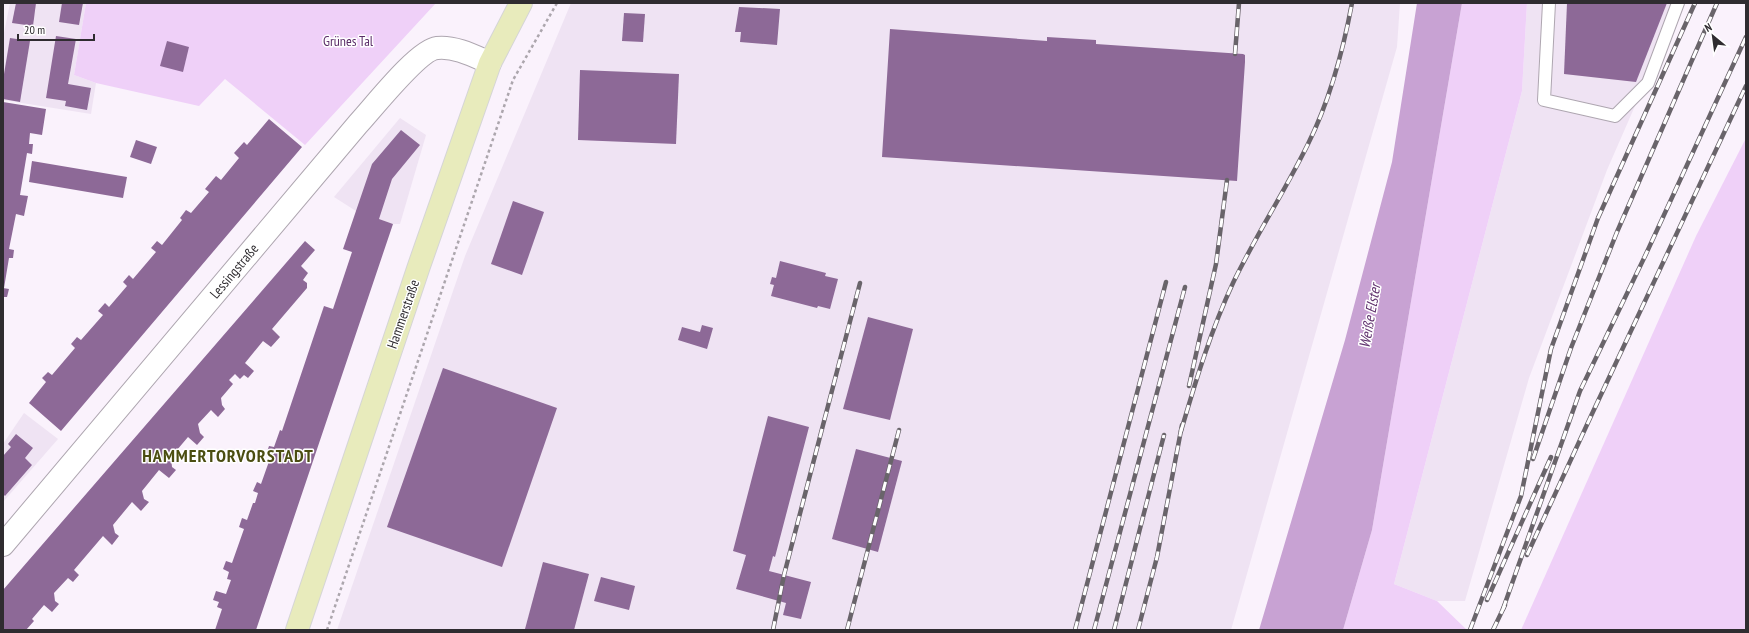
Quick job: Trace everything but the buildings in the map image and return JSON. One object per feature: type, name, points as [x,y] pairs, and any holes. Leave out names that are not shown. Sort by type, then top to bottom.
[{"type":"main road","name":"Hammerstraße","points":[[297,630],[419,266],[490,63],[521,3]]},
{"type":"main road","name":"Lessingstraße","points":[[3,545],[358,124],[412,64],[424,53],[436,48],[450,49],[466,53],[490,63]]},
{"type":"lane","points":[[1549,3],[1544,100],[1615,116],[1648,83],[1678,3]]},
{"type":"path","points":[[327,630],[513,80],[557,3]]},
{"type":"shaded area","points":[[10,3],[86,3],[74,75],[96,83],[91,114],[3,100],[3,38]]},
{"type":"shaded area","points":[[571,3],[1400,3],[1397,47],[1231,630],[337,630],[465,256]]},
{"type":"shaded area","points":[[1527,3],[1680,3],[1607,170],[1529,378],[1465,601],[1437,601],[1394,584],[1522,91]]},
{"type":"shaded area","points":[[400,118],[426,135],[400,224],[393,224],[356,211],[334,197]]},
{"type":"shaded area","points":[[24,413],[58,439],[3,502],[3,444]]},
{"type":"green space","name":"Grünes Tal","points":[[86,3],[436,3],[305,145],[225,79],[199,106],[96,83],[74,75]]},
{"type":"green space","points":[[1462,3],[1527,3],[1522,91],[1394,584],[1437,601],[1467,630],[1343,630],[1372,530]]},
{"type":"green space","points":[[1746,138],[1746,630],[1521,630],[1696,236]]},
{"type":"water","name":"Weiße Elster","points":[[1417,3],[1462,3],[1372,530],[1343,630],[1259,630],[1345,340],[1392,162]]},
{"type":"railway","points":[[1235,54],[1239,3]]},
{"type":"railway","points":[[1181,431],[1204,356],[1225,301],[1251,248],[1299,161],[1323,110],[1340,57],[1352,3]]},
{"type":"railway","points":[[1470,630],[1521,496],[1551,349],[1598,218],[1695,3]]},
{"type":"railway","points":[[1533,459],[1571,348],[1617,232],[1717,3]]},
{"type":"railway","points":[[1503,609],[1580,391],[1646,254],[1746,37]]},
{"type":"railway","points":[[1527,555],[1746,86]]},
{"type":"railway","points":[[1189,386],[1216,264],[1227,180]]},
{"type":"railway","points":[[1075,630],[1166,282]]},
{"type":"railway","points":[[773,630],[784,575],[860,283]]},
{"type":"railway","points":[[1094,630],[1185,287]]},
{"type":"railway","points":[[1138,630],[1157,557],[1182,425]]},
{"type":"railway","points":[[847,630],[899,430]]},
{"type":"railway","points":[[1114,630],[1164,435]]},
{"type":"railway","points":[[1487,600],[1551,457]]},
{"type":"railway","points":[[1493,630],[1505,605]]},
{"type":"district","name":"HAMMERTORVORSTADT","points":[[228,456]]}]
